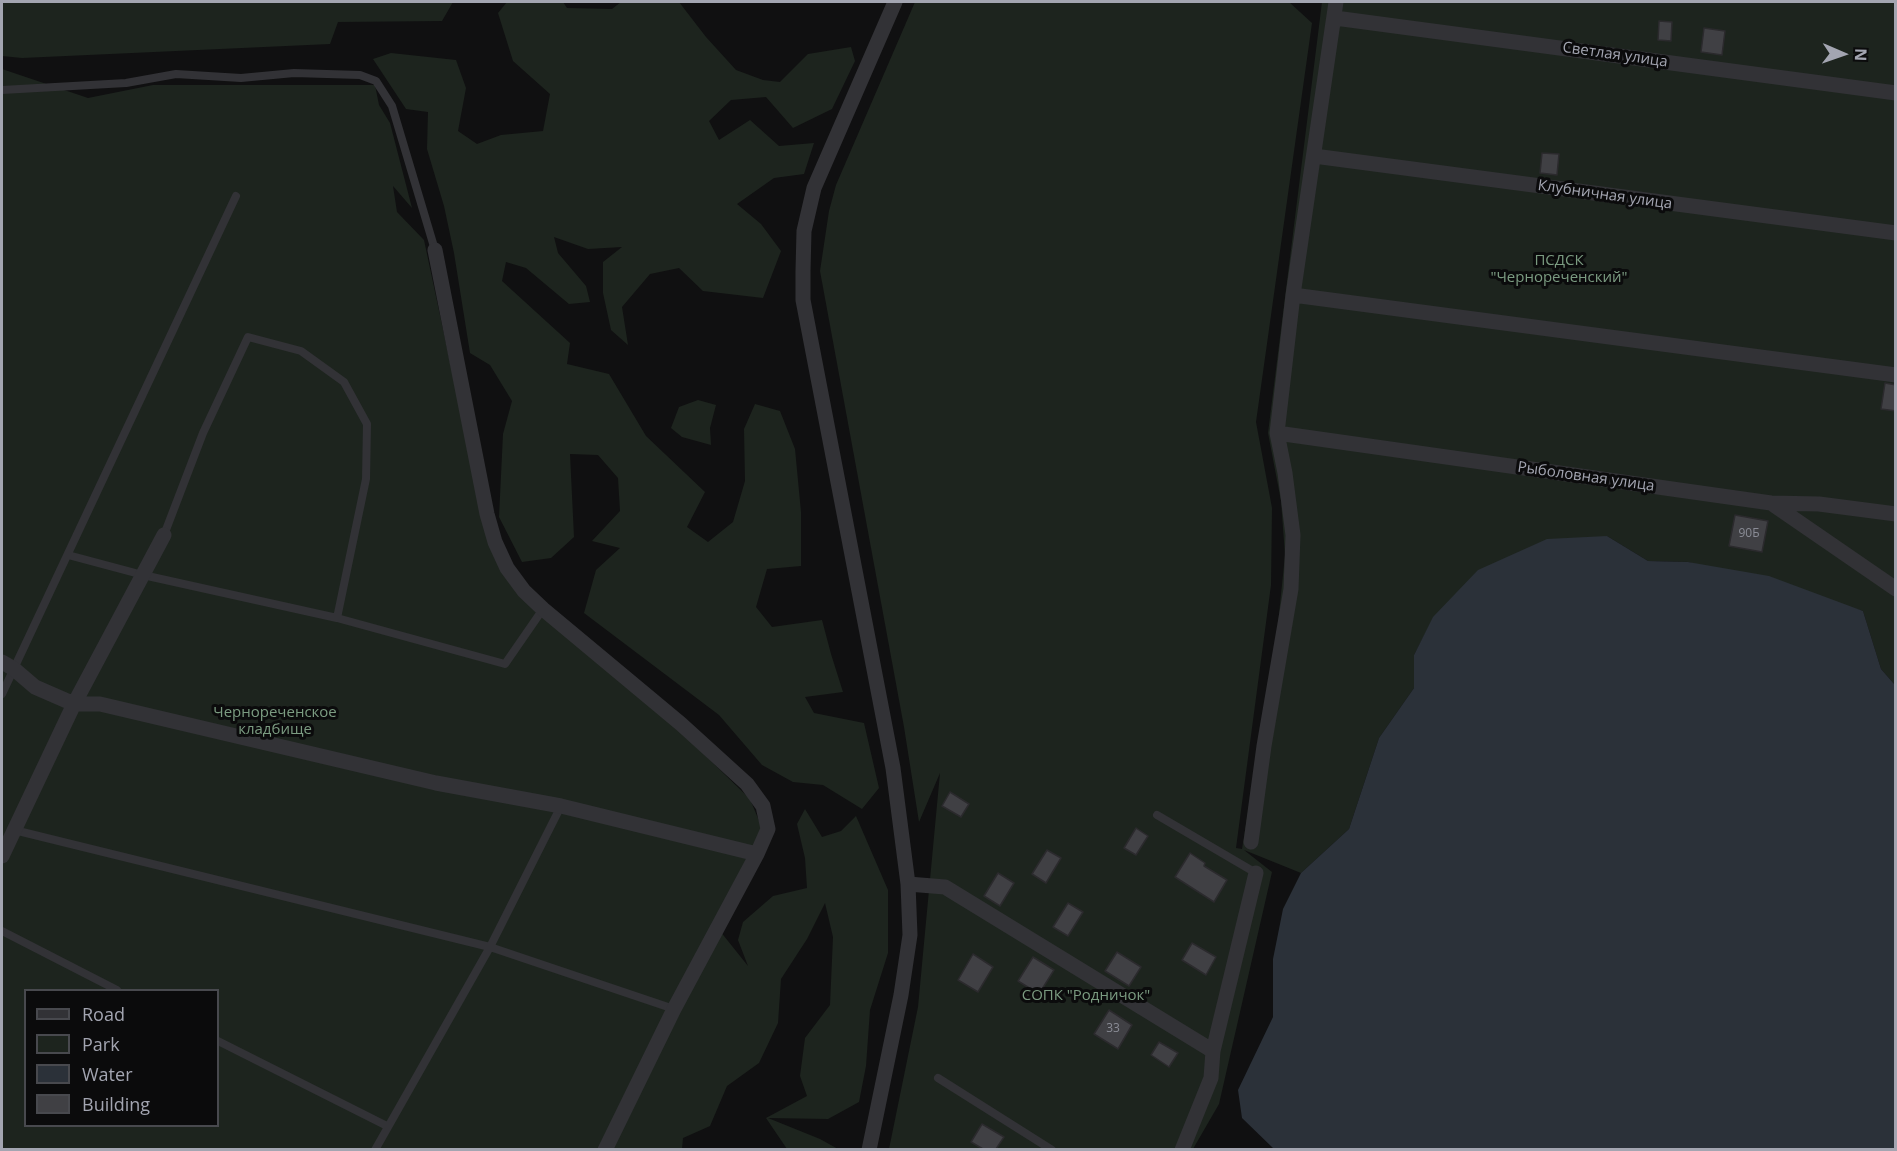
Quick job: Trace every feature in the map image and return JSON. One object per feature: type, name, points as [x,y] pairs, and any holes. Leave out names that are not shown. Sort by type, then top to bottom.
[{"type":"street","points":[[869,1149],[902,994],[910,935],[908,885],[893,768],[803,300],[804,231],[814,188],[895,2]]},
{"type":"street","points":[[1251,842],[1264,746],[1291,589],[1293,535],[1277,433],[1293,295],[1336,2]]},
{"type":"street","name":"Светлая улица","points":[[1335,18],[1896,93]]},
{"type":"street","name":"Клубничная улица","points":[[1314,156],[1896,233]]},
{"type":"street","points":[[435,250],[487,513],[495,542],[507,568],[524,591],[543,609],[681,724],[747,784],[763,806],[768,829],[605,1149]]},
{"type":"street","points":[[1293,295],[1896,375]]},
{"type":"street","name":"Рыболовная улица","points":[[1277,433],[1771,503],[1820,504],[1896,514]]},
{"type":"street","points":[[1771,503],[1896,589]]},
{"type":"street","points":[[2,856],[74,704],[164,535]]},
{"type":"street","points":[[8,666],[35,687],[74,704],[100,704],[435,783],[561,806],[757,854]]},
{"type":"street","points":[[1182,1149],[1211,1078],[1213,1051],[1256,873]]},
{"type":"street","points":[[908,885],[945,888],[1213,1051]]},
{"type":"lane","points":[[2,90],[126,83],[176,74],[241,78],[294,73],[360,75],[376,81],[392,106],[435,250]]},
{"type":"lane","points":[[2,694],[8,666],[68,555],[236,196]]},
{"type":"lane","points":[[164,535],[203,433],[248,337],[301,351],[344,382],[367,424],[366,479],[337,618]]},
{"type":"lane","points":[[68,555],[143,575],[337,618],[505,664],[543,609]]},
{"type":"lane","points":[[375,1149],[490,947],[561,806]]},
{"type":"lane","points":[[1157,815],[1256,873]]},
{"type":"lane","points":[[14,830],[490,947],[674,1010]]},
{"type":"lane","points":[[2,931],[115,989]]},
{"type":"lane","points":[[219,1042],[387,1126]]},
{"type":"lane","points":[[938,1078],[1052,1149]]},
{"type":"green space","points":[[2,2],[453,2],[442,21],[338,22],[330,44],[22,58],[2,56]]},
{"type":"green space","points":[[507,2],[563,2],[567,8],[612,9],[621,2],[679,2],[736,70],[763,80],[780,82],[808,54],[851,47],[855,61],[832,109],[793,128],[766,97],[731,100],[709,121],[719,140],[750,120],[779,146],[814,143],[804,174],[774,178],[737,204],[761,224],[781,251],[763,298],[703,291],[679,268],[650,274],[622,307],[628,345],[611,330],[603,293],[603,262],[622,247],[588,249],[554,237],[558,253],[586,286],[590,302],[569,304],[526,268],[506,262],[502,281],[570,343],[567,364],[609,374],[646,436],[705,492],[687,527],[708,542],[733,522],[745,481],[744,429],[755,404],[780,411],[795,449],[801,512],[801,566],[767,569],[756,607],[772,627],[822,620],[843,692],[805,697],[814,713],[864,723],[879,788],[862,809],[823,785],[793,782],[762,765],[719,715],[584,613],[596,570],[620,548],[592,541],[620,511],[618,478],[598,455],[570,454],[574,537],[551,558],[522,562],[499,517],[503,434],[512,401],[490,365],[470,353],[454,253],[444,206],[427,149],[428,112],[406,109],[373,59],[391,53],[456,60],[466,88],[458,131],[477,144],[501,135],[543,131],[550,94],[513,61],[498,13]]},
{"type":"green space","points":[[915,2],[1289,2],[1312,23],[1256,422],[1272,508],[1271,585],[1236,848],[1242,849],[1278,624],[1285,555],[1281,501],[1268,433],[1322,2],[1895,2],[1895,685],[1881,669],[1863,611],[1688,562],[1648,561],[1607,536],[1434,617],[1414,655],[1414,688],[1379,738],[1349,829],[1301,873],[1244,850],[1272,872],[1219,1104],[1193,1149],[889,1149],[918,1007],[940,773],[919,822],[904,727],[820,271],[829,211],[836,185]]},
{"type":"green space","name":"Чернореченское кладбище","points":[[2,69],[88,98],[153,85],[375,85],[379,105],[390,123],[412,208],[393,186],[397,212],[424,240],[483,517],[502,569],[680,731],[750,799],[762,828],[716,926],[748,966],[738,940],[743,922],[773,896],[807,888],[805,858],[797,824],[805,809],[822,837],[841,831],[856,816],[888,890],[888,953],[870,1010],[866,1066],[859,1102],[828,1119],[768,1118],[820,1139],[838,1149],[787,1149],[766,1118],[807,1096],[800,1076],[805,1038],[830,1005],[833,937],[825,903],[807,939],[781,979],[778,1023],[759,1063],[727,1086],[710,1126],[683,1138],[682,1149],[2,1150]]},
{"type":"green space","points":[[698,400],[716,405],[710,428],[711,445],[682,437],[671,428],[679,407]]},
{"type":"water","points":[[1607,536],[1648,561],[1688,562],[1769,576],[1863,611],[1881,669],[1895,685],[1895,1149],[1274,1149],[1242,1118],[1238,1090],[1273,1017],[1273,959],[1283,909],[1301,873],[1349,829],[1379,738],[1414,688],[1414,655],[1433,617],[1478,570],[1547,539]]},
{"type":"building","points":[[1659,21],[1672,22],[1671,41],[1658,40]]},
{"type":"building","points":[[1704,28],[1725,31],[1722,55],[1701,52]]},
{"type":"building","points":[[1542,153],[1559,154],[1557,175],[1540,173]]},
{"type":"building","points":[[1885,383],[1896,385],[1896,411],[1881,409]]},
{"type":"building","points":[[1735,515],[1768,521],[1762,552],[1729,546]]},
{"type":"building","points":[[950,792],[969,804],[961,817],[942,806]]},
{"type":"building","points":[[1136,828],[1148,836],[1136,855],[1124,848]]},
{"type":"building","points":[[1047,850],[1061,858],[1046,883],[1032,874]]},
{"type":"building","points":[[1190,853],[1205,863],[1204,866],[1227,880],[1214,902],[1175,877]]},
{"type":"building","points":[[998,873],[1014,883],[1000,906],[984,896]]},
{"type":"building","points":[[1068,903],[1083,912],[1068,936],[1053,927]]},
{"type":"building","points":[[1192,943],[1216,957],[1206,975],[1182,960]]},
{"type":"building","points":[[1117,952],[1141,967],[1129,986],[1105,971]]},
{"type":"building","points":[[973,954],[993,967],[978,992],[958,980]]},
{"type":"building","points":[[1033,957],[1054,970],[1039,994],[1018,981]]},
{"type":"building","points":[[1109,1010],[1132,1025],[1118,1049],[1094,1034]]},
{"type":"building","points":[[1159,1042],[1178,1053],[1169,1067],[1151,1055]]},
{"type":"building","points":[[982,1124],[1004,1137],[996,1149],[983,1149],[971,1142]]},
{"type":"park label","name":"ПСДСК \"Чернореченский\"","points":[[1559,270]]},
{"type":"park label","name":"СОПК \"Родничок\"","points":[[1086,996]]}]
